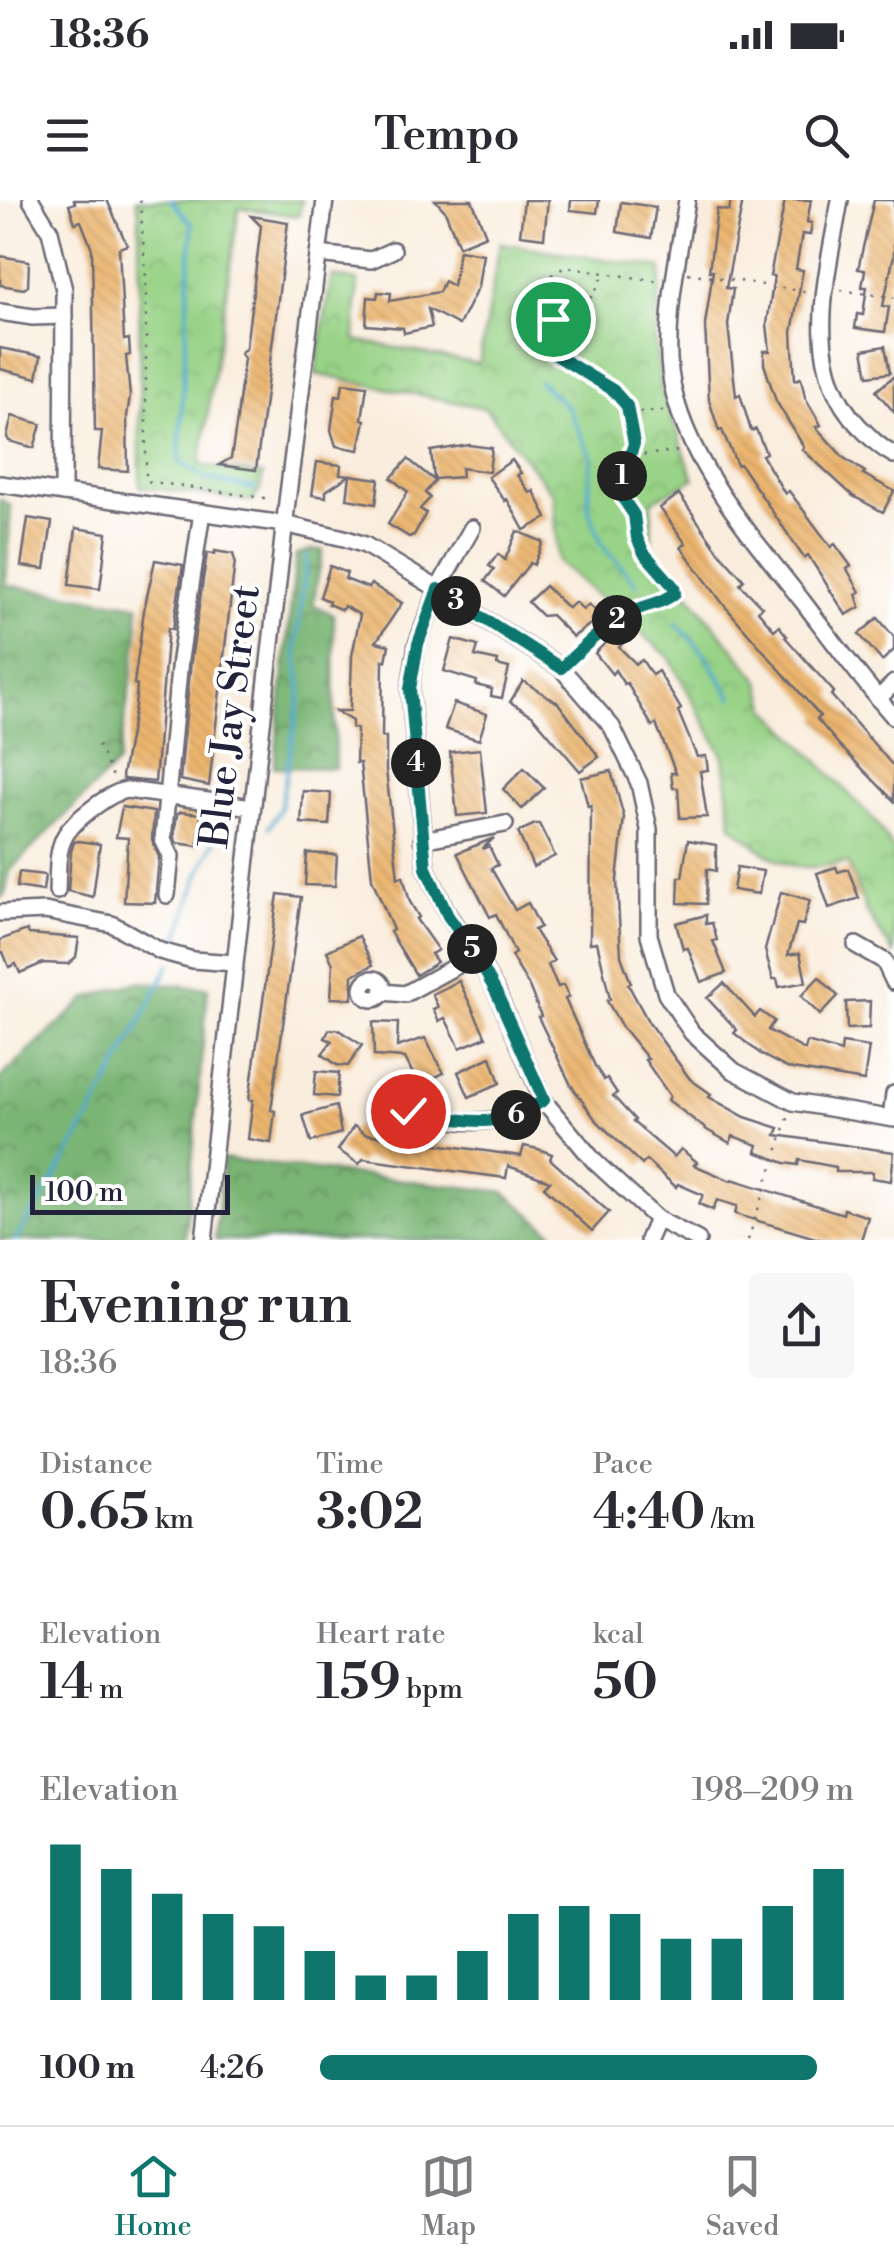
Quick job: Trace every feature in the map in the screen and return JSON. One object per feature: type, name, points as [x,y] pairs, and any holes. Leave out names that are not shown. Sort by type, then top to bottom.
[{"type":"street","points":[[31,200],[50,230],[57,253],[64,316],[63,493]]},
{"type":"street","name":"Blue Jay Street","points":[[204,1240],[286,502],[325,200]]},
{"type":"street","points":[[687,200],[675,277],[669,362],[676,400],[722,498],[894,717]]},
{"type":"street","points":[[840,200],[825,291],[822,346],[834,396],[880,448],[894,455]]},
{"type":"street","points":[[318,254],[371,260],[394,250]]},
{"type":"street","points":[[0,312],[33,318],[64,316]]},
{"type":"street","points":[[0,484],[330,533],[365,546],[561,668],[612,727],[640,784],[649,829],[649,935],[666,994],[692,1034],[712,1054],[759,1086],[793,1102],[892,1119],[894,1094]]},
{"type":"street","points":[[167,895],[171,856],[164,840],[180,659],[202,512]]},
{"type":"street","points":[[472,528],[438,589],[418,644],[410,689],[426,868],[448,916],[497,994],[544,1100],[595,1162],[657,1219],[698,1240]]},
{"type":"street","points":[[878,699],[894,683]]},
{"type":"street","points":[[57,891],[58,853],[66,834],[111,794],[123,791],[252,807]]},
{"type":"street","points":[[422,840],[504,824]]},
{"type":"street","points":[[0,913],[46,911],[112,924],[160,951],[193,960],[234,964]]},
{"type":"street","points":[[856,945],[884,960],[894,982]]},
{"type":"street","points":[[384,992],[405,994],[476,955]]},
{"type":"street","points":[[379,1094],[408,1111],[489,1124],[528,1111],[544,1100]]},
{"type":"street","points":[[648,1240],[657,1219]]},
{"type":"path","points":[[140,200],[146,280],[146,481],[286,502]]},
{"type":"path","points":[[561,668],[617,620],[675,593],[644,553],[634,515],[624,500],[622,478],[634,444],[627,406],[613,390],[554,354],[550,338],[553,319],[544,295],[547,278],[566,267],[894,298]]},
{"type":"path","points":[[553,319],[590,303],[604,273]]},
{"type":"path","points":[[629,413],[662,413],[676,400]]},
{"type":"path","points":[[631,456],[696,449]]},
{"type":"path","points":[[98,745],[123,791]]},
{"type":"path","points":[[748,1240],[793,1102]]},
{"type":"green space","points":[[136,200],[302,200],[299,216],[239,208],[200,465],[263,475],[253,501],[140,487]]},
{"type":"green space","points":[[500,243],[662,268],[655,340],[661,387],[694,479],[652,501],[651,548],[760,681],[768,709],[875,821],[894,851],[894,954],[867,913],[848,863],[810,867],[784,863],[732,826],[724,757],[669,657],[558,562],[554,495],[485,408],[315,374],[332,276],[358,281],[355,340],[479,364]]},
{"type":"green space","points":[[0,499],[11,506],[6,585],[139,605],[118,763],[10,870],[5,895],[0,898]]},
{"type":"green space","points":[[323,550],[313,604],[334,615],[335,768],[274,767],[296,555]]},
{"type":"green space","points":[[138,982],[208,988],[185,1240],[0,1240],[0,1078],[87,998]]},
{"type":"green space","points":[[223,1159],[505,1192],[561,1240],[215,1240]]},
{"type":"building","points":[[74,200],[107,200],[127,245],[119,248],[124,340],[129,339],[130,355],[126,356],[130,396],[128,471],[98,469],[102,431],[95,431],[92,249],[81,221],[75,223],[69,205]]},
{"type":"building","points":[[435,200],[472,200],[486,235],[459,246],[445,211]]},
{"type":"building","points":[[524,200],[548,200],[544,238],[520,235]]},
{"type":"building","points":[[571,200],[599,200],[597,213],[570,210]]},
{"type":"building","points":[[731,200],[743,200],[726,288],[733,289],[728,325],[736,396],[740,394],[751,431],[756,429],[766,453],[762,455],[785,494],[789,491],[831,547],[835,544],[851,566],[847,569],[860,592],[856,594],[860,607],[846,615],[808,555],[804,558],[740,464],[737,465],[722,430],[719,431],[709,400],[705,325],[713,271],[709,271],[717,209],[729,211]]},
{"type":"building","points":[[785,200],[811,200],[807,222],[812,223],[810,235],[802,234],[796,269],[803,270],[792,332],[795,380],[801,378],[805,397],[821,425],[816,427],[863,474],[894,491],[883,512],[853,496],[802,449],[776,401],[764,364],[764,351],[770,351],[767,324],[774,276],[770,276]]},
{"type":"building","points":[[874,200],[894,200],[894,255],[883,306],[889,307],[885,332],[855,328],[857,314],[863,315],[867,287],[862,287],[865,270],[858,269]]},
{"type":"building","points":[[621,202],[656,207],[651,238],[617,232]]},
{"type":"building","points":[[251,216],[288,222],[256,470],[219,465],[231,458],[237,419],[244,358],[240,353],[246,348],[261,226]]},
{"type":"building","points":[[459,250],[483,254],[478,287],[459,325],[428,309],[432,327],[404,333],[403,328],[366,325],[368,297],[377,298],[378,292],[391,293],[390,301],[439,292],[444,281],[453,286]]},
{"type":"building","points":[[0,256],[29,261],[28,286],[24,289],[0,285]]},
{"type":"building","points":[[885,346],[890,373],[868,376],[863,350]]},
{"type":"building","points":[[0,348],[41,356],[37,378],[0,369]]},
{"type":"building","points":[[894,376],[894,412],[876,391]]},
{"type":"building","points":[[343,383],[367,386],[359,450],[336,446],[331,430],[336,395],[341,396]]},
{"type":"building","points":[[12,416],[41,424],[34,448],[9,441]]},
{"type":"building","points":[[469,445],[492,448],[489,472],[461,468],[462,477],[434,479],[431,451]]},
{"type":"building","points":[[408,459],[435,481],[425,493],[430,498],[420,509],[426,513],[409,537],[388,524],[408,492],[391,478]]},
{"type":"building","points":[[512,460],[521,473],[517,475],[530,493],[534,491],[547,518],[524,530],[507,499],[488,477]]},
{"type":"building","points":[[317,462],[341,465],[340,474],[350,475],[326,491],[326,497],[312,495]]},
{"type":"building","points":[[350,475],[379,479],[376,504],[347,499]]},
{"type":"building","points":[[679,494],[719,552],[744,580],[740,584],[762,607],[758,611],[774,630],[779,626],[834,692],[831,695],[894,767],[894,801],[817,719],[820,716],[724,605],[681,547],[686,544],[660,508]]},
{"type":"building","points":[[28,518],[52,522],[45,569],[21,566]]},
{"type":"building","points":[[76,528],[107,533],[100,589],[69,585]]},
{"type":"building","points":[[517,531],[543,542],[534,565],[530,563],[504,596],[485,581],[498,554],[505,560]]},
{"type":"building","points":[[207,553],[233,554],[235,561],[209,786],[180,780],[191,660]]},
{"type":"building","points":[[155,560],[183,565],[173,629],[168,628],[155,782],[122,776],[135,706],[134,684],[144,610]]},
{"type":"building","points":[[330,566],[347,573],[345,579],[368,588],[371,584],[402,603],[376,642],[389,645],[386,661],[383,660],[382,737],[386,737],[398,878],[403,876],[419,917],[416,919],[438,950],[431,954],[437,962],[416,975],[390,932],[393,930],[372,879],[360,763],[356,763],[357,729],[352,728],[352,721],[335,711],[350,711],[352,656],[360,615],[344,606],[342,610],[328,604],[320,597]]},
{"type":"building","points":[[545,586],[568,608],[576,602],[583,610],[589,604],[598,614],[593,622],[573,637],[551,615],[542,616],[528,602]]},
{"type":"building","points":[[878,618],[894,637],[894,650],[882,661],[859,634]]},
{"type":"building","points":[[615,633],[624,642],[619,647],[636,664],[642,660],[652,675],[658,671],[681,709],[678,711],[697,757],[706,756],[708,770],[700,771],[707,817],[680,818],[678,788],[673,788],[671,773],[676,773],[656,724],[652,726],[627,683],[615,670],[612,674],[595,653]]},
{"type":"building","points":[[453,639],[478,646],[475,656],[509,668],[502,698],[491,696],[492,689],[476,685],[477,681],[444,671]]},
{"type":"building","points":[[523,681],[558,703],[599,757],[580,771],[532,715],[510,702]]},
{"type":"building","points":[[454,703],[487,714],[479,740],[445,729]]},
{"type":"building","points":[[480,749],[487,813],[457,816],[450,752]]},
{"type":"building","points":[[524,768],[544,788],[522,809],[503,789]]},
{"type":"building","points":[[611,771],[624,817],[617,880],[621,956],[631,983],[628,984],[649,1023],[690,1079],[711,1094],[709,1097],[745,1117],[779,1128],[776,1135],[894,1152],[891,1181],[872,1178],[873,1172],[836,1172],[836,1167],[799,1160],[798,1165],[785,1163],[756,1152],[758,1145],[733,1136],[730,1143],[668,1100],[670,1096],[645,1060],[648,1059],[607,1001],[610,999],[597,942],[590,943],[591,806],[588,807],[581,778]]},
{"type":"building","points":[[303,791],[331,793],[329,825],[301,823]]},
{"type":"building","points":[[122,807],[154,812],[152,840],[159,857],[155,903],[124,902],[128,838],[116,837]]},
{"type":"building","points":[[177,814],[201,814],[198,846],[177,843],[174,838]]},
{"type":"building","points":[[539,824],[555,856],[533,867],[518,832]]},
{"type":"building","points":[[494,838],[482,849],[489,846],[498,865],[491,868],[515,910],[528,903],[540,927],[534,930],[554,961],[548,965],[558,987],[563,985],[569,997],[565,999],[595,1066],[604,1080],[607,1078],[617,1093],[613,1096],[633,1122],[674,1157],[681,1149],[697,1162],[694,1165],[731,1181],[843,1214],[844,1209],[868,1217],[861,1240],[822,1240],[735,1214],[737,1206],[717,1200],[713,1210],[699,1204],[703,1195],[678,1184],[676,1187],[646,1160],[642,1165],[595,1119],[571,1085],[538,1017],[541,1016],[529,986],[511,956],[515,953],[496,914],[490,917],[457,853]]},
{"type":"building","points":[[688,840],[716,845],[716,871],[707,869],[706,904],[678,903],[679,877]]},
{"type":"building","points":[[74,842],[100,844],[93,897],[68,891],[71,852]]},
{"type":"building","points":[[307,853],[337,855],[335,886],[305,885]]},
{"type":"building","points":[[737,867],[763,871],[759,894],[733,890]]},
{"type":"building","points":[[836,867],[838,872],[848,869],[859,898],[829,908],[817,873]]},
{"type":"building","points":[[19,872],[45,875],[43,891],[17,887]]},
{"type":"building","points":[[781,892],[810,900],[803,925],[797,924],[788,955],[800,953],[806,982],[779,987],[765,950]]},
{"type":"building","points":[[278,894],[301,897],[271,1110],[275,1111],[271,1143],[248,1139],[253,1100],[249,1100]]},
{"type":"building","points":[[706,915],[706,924],[712,923],[717,940],[713,941],[726,973],[701,982],[688,948],[683,949],[676,923]]},
{"type":"building","points":[[27,930],[29,934],[79,938],[76,957],[68,964],[43,963],[20,973],[16,964],[9,967],[3,952],[0,953],[0,940]]},
{"type":"building","points":[[359,936],[373,965],[353,975],[352,999],[331,998],[333,964],[327,951]]},
{"type":"building","points":[[819,977],[838,996],[820,1015],[801,996]]},
{"type":"building","points":[[459,981],[486,1037],[460,1048],[445,1018],[439,1021],[432,994]]},
{"type":"building","points":[[724,983],[755,1017],[760,1011],[774,1021],[768,1030],[805,1050],[807,1042],[841,1052],[842,1043],[869,1047],[864,1081],[787,1068],[762,1055],[734,1033],[737,1030],[707,998]]},
{"type":"building","points":[[870,1001],[869,1028],[847,1029],[846,1002]]},
{"type":"building","points":[[373,1022],[398,1023],[397,1047],[425,1038],[444,1073],[427,1081],[414,1076],[405,1058],[374,1056]]},
{"type":"building","points":[[337,1029],[362,1045],[348,1066],[337,1065],[322,1054],[332,1041],[325,1038],[329,1030]]},
{"type":"building","points":[[491,1057],[500,1083],[469,1097],[458,1072]]},
{"type":"building","points":[[316,1071],[339,1073],[337,1097],[314,1095]]},
{"type":"building","points":[[336,1106],[341,1133],[311,1142],[303,1115]]},
{"type":"building","points":[[354,1126],[365,1134],[521,1156],[524,1146],[538,1149],[552,1154],[550,1159],[609,1212],[592,1231],[544,1187],[550,1181],[508,1166],[506,1178],[363,1159],[359,1164],[338,1150]]},
{"type":"waterway","points":[[171,200],[192,224],[179,462],[207,479],[255,489]]},
{"type":"waterway","points":[[539,381],[568,408],[591,456],[588,507],[602,545],[637,584]]},
{"type":"waterway","points":[[269,827],[280,809],[301,691],[296,648],[307,556]]},
{"type":"waterway","points":[[676,623],[705,654],[732,698]]},
{"type":"waterway","points":[[175,947],[199,874],[218,834]]},
{"type":"waterway","points":[[15,1240],[97,1104],[170,963]]},
{"type":"route","points":[[408,1111],[489,1124],[528,1111],[544,1100],[497,994],[448,916],[426,868],[410,689],[418,644],[438,589],[561,668],[604,628],[629,612],[675,593],[644,553],[634,515],[624,500],[622,478],[634,444],[627,406],[613,390],[554,354],[550,338],[553,319]]}]
